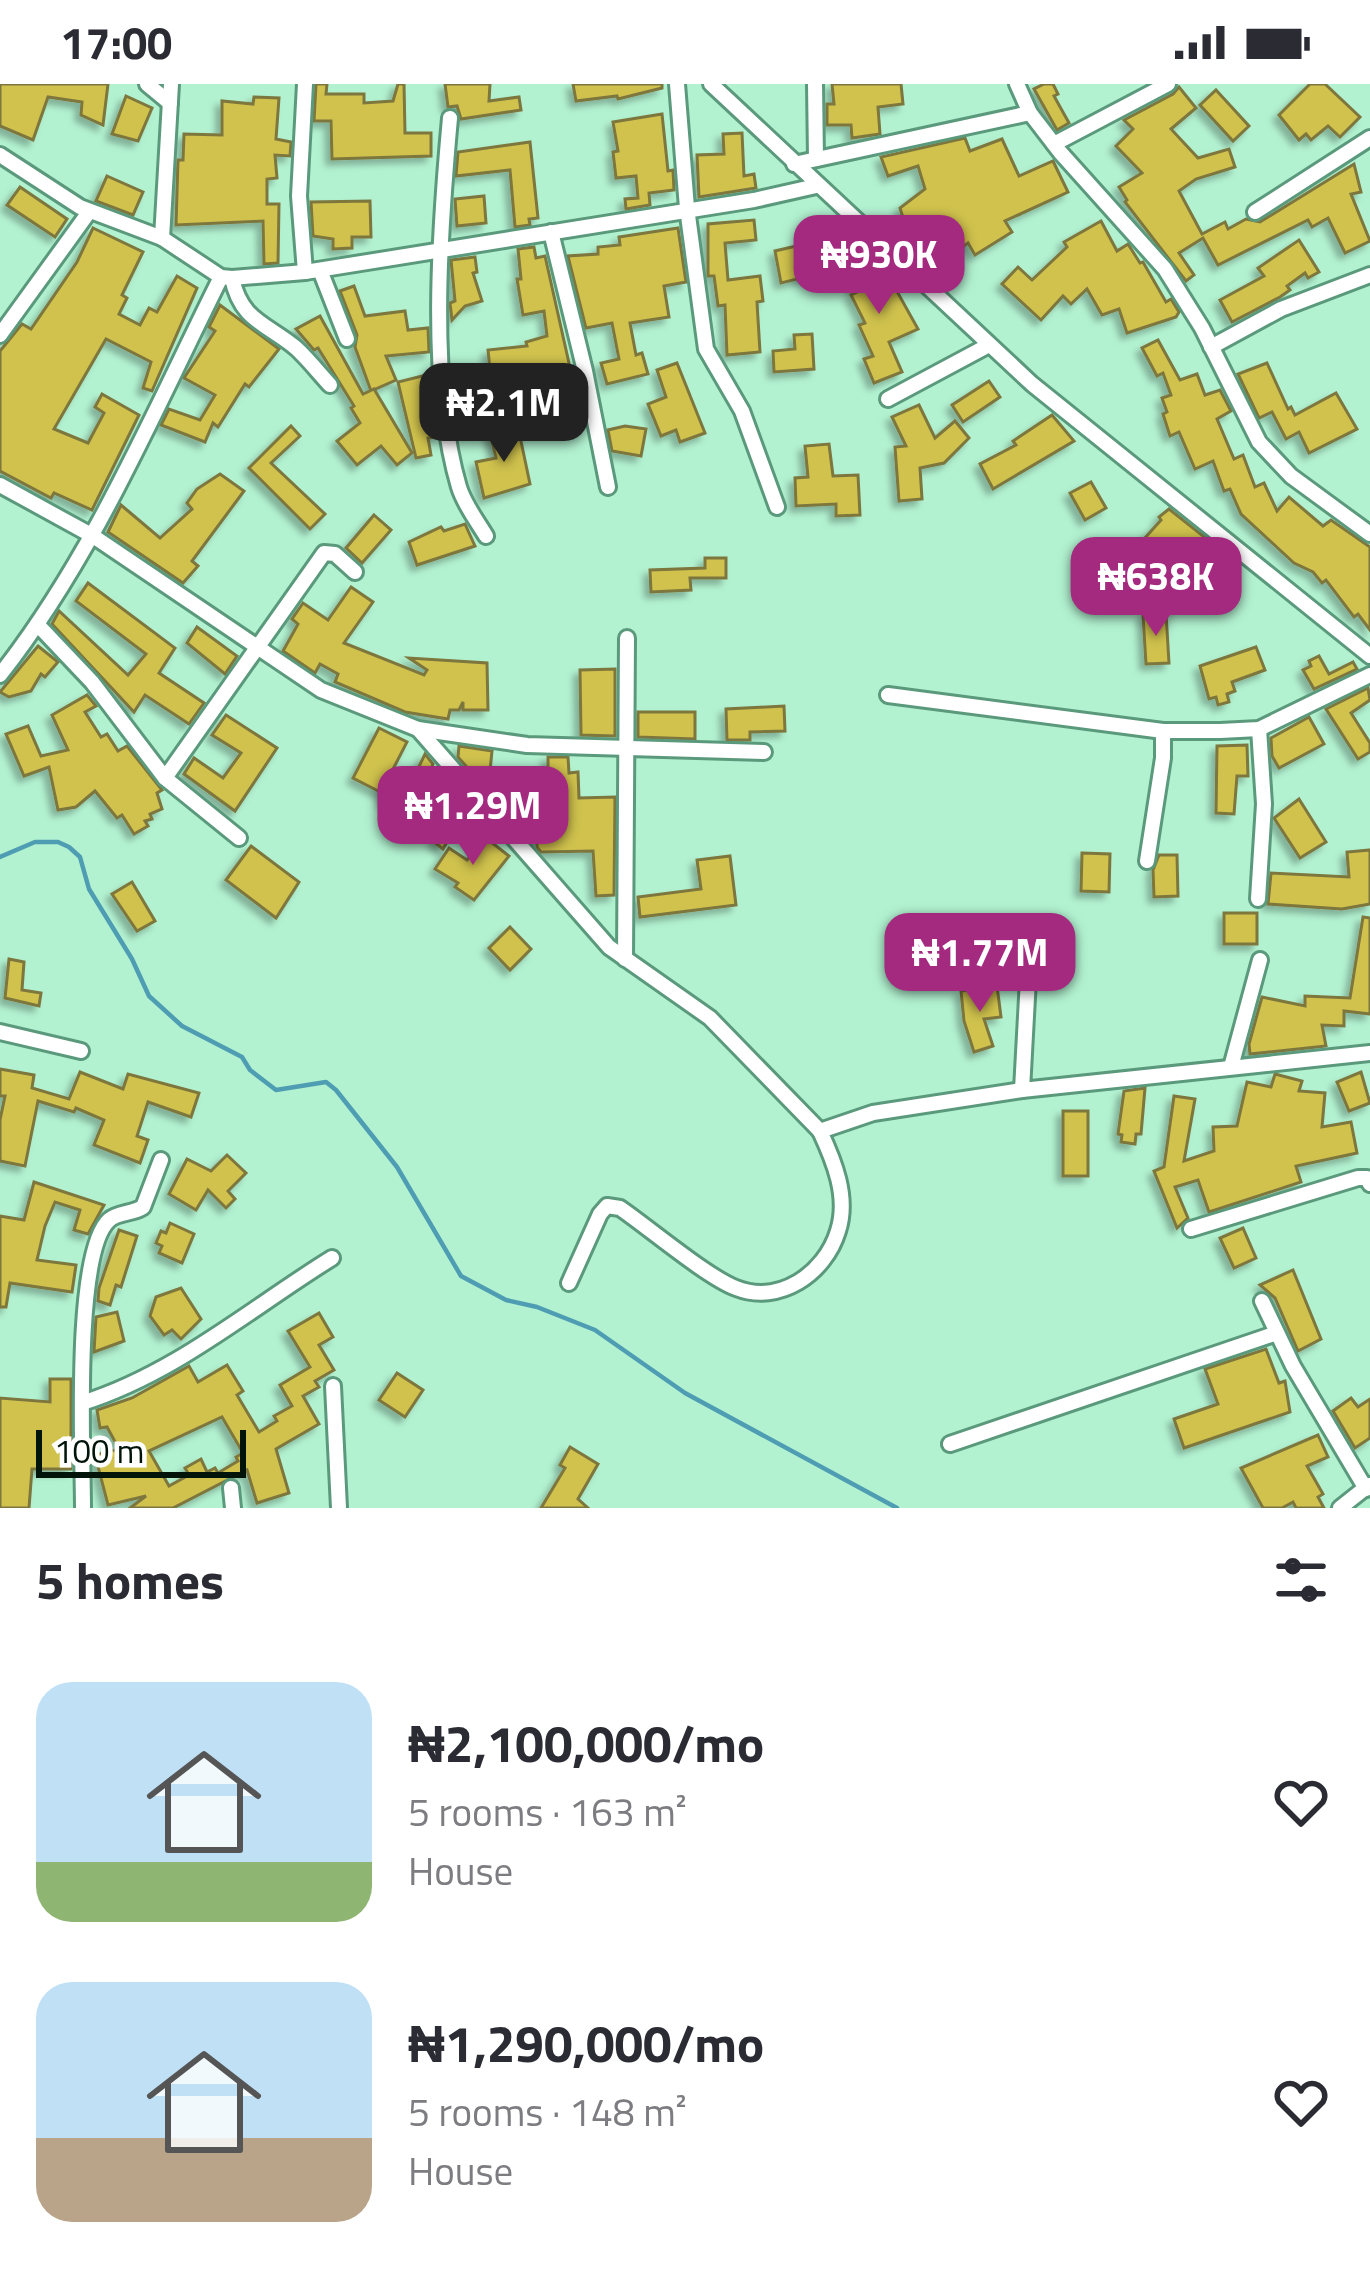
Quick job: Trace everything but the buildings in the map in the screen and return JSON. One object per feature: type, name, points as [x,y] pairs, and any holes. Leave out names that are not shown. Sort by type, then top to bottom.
[{"type":"street","points":[[147,84],[170,103]]},
{"type":"street","points":[[162,238],[170,84]]},
{"type":"street","points":[[305,84],[299,196],[312,271],[347,339]]},
{"type":"street","points":[[677,84],[706,350],[742,411],[778,507]]},
{"type":"street","points":[[711,84],[1032,384],[1370,656]]},
{"type":"street","points":[[814,84],[816,159]]},
{"type":"street","points":[[1018,84],[1030,113],[1054,145],[1165,269],[1211,346],[1259,442],[1291,476],[1370,534]]},
{"type":"street","points":[[1054,145],[1168,84]]},
{"type":"street","points":[[794,164],[1030,113]]},
{"type":"street","points":[[450,118],[441,348],[447,432],[460,492],[486,536]]},
{"type":"street","points":[[1256,212],[1370,139]]},
{"type":"street","points":[[0,154],[89,212],[162,238],[226,278],[256,321],[295,348],[330,385]]},
{"type":"street","points":[[226,278],[312,271],[754,200],[816,185]]},
{"type":"street","points":[[0,335],[89,212]]},
{"type":"street","points":[[551,232],[608,487]]},
{"type":"street","points":[[1211,346],[1281,309],[1370,274]]},
{"type":"street","points":[[0,675],[38,626],[92,536],[226,278]]},
{"type":"street","points":[[888,399],[989,344]]},
{"type":"street","points":[[447,432],[590,398]]},
{"type":"street","points":[[0,485],[92,536],[321,690],[418,729],[527,745],[764,752]]},
{"type":"street","points":[[165,778],[324,553],[335,554],[355,572]]},
{"type":"street","points":[[38,626],[92,682],[165,778],[239,838]]},
{"type":"street","points":[[625,959],[627,638]]},
{"type":"street","points":[[888,695],[1163,731],[1259,729],[1370,675]]},
{"type":"street","points":[[418,729],[561,896],[625,959],[710,1018],[820,1131],[838,1168],[839,1229],[819,1263],[790,1288],[763,1295],[733,1287],[620,1208],[607,1206],[568,1283]]},
{"type":"street","points":[[1258,899],[1264,804],[1259,729]]},
{"type":"street","points":[[1147,861],[1163,731]]},
{"type":"street","points":[[1022,1090],[1030,943]]},
{"type":"street","points":[[1231,1067],[1260,960]]},
{"type":"street","points":[[0,1033],[81,1051]]},
{"type":"street","points":[[820,1131],[873,1113],[1022,1090],[1370,1053]]},
{"type":"street","points":[[83,1508],[80,1374],[85,1306],[99,1238],[114,1216],[143,1207],[161,1160]]},
{"type":"street","points":[[1190,1229],[1358,1178],[1367,1178],[1370,1184]]},
{"type":"street","points":[[82,1402],[117,1392],[203,1343],[332,1258]]},
{"type":"street","points":[[1262,1301],[1365,1489],[1370,1508]]},
{"type":"street","points":[[950,1444],[1277,1333]]},
{"type":"street","points":[[333,1386],[339,1508]]},
{"type":"street","points":[[231,1488],[233,1508]]},
{"type":"street","points":[[1340,1508],[1365,1489]]},
{"type":"waterway","points":[[0,857],[35,842],[69,847],[80,857],[89,889],[149,996],[182,1026],[242,1057],[250,1070],[276,1090],[326,1082],[336,1090],[397,1167],[461,1276],[506,1300],[595,1330],[685,1393],[897,1508]]}]
